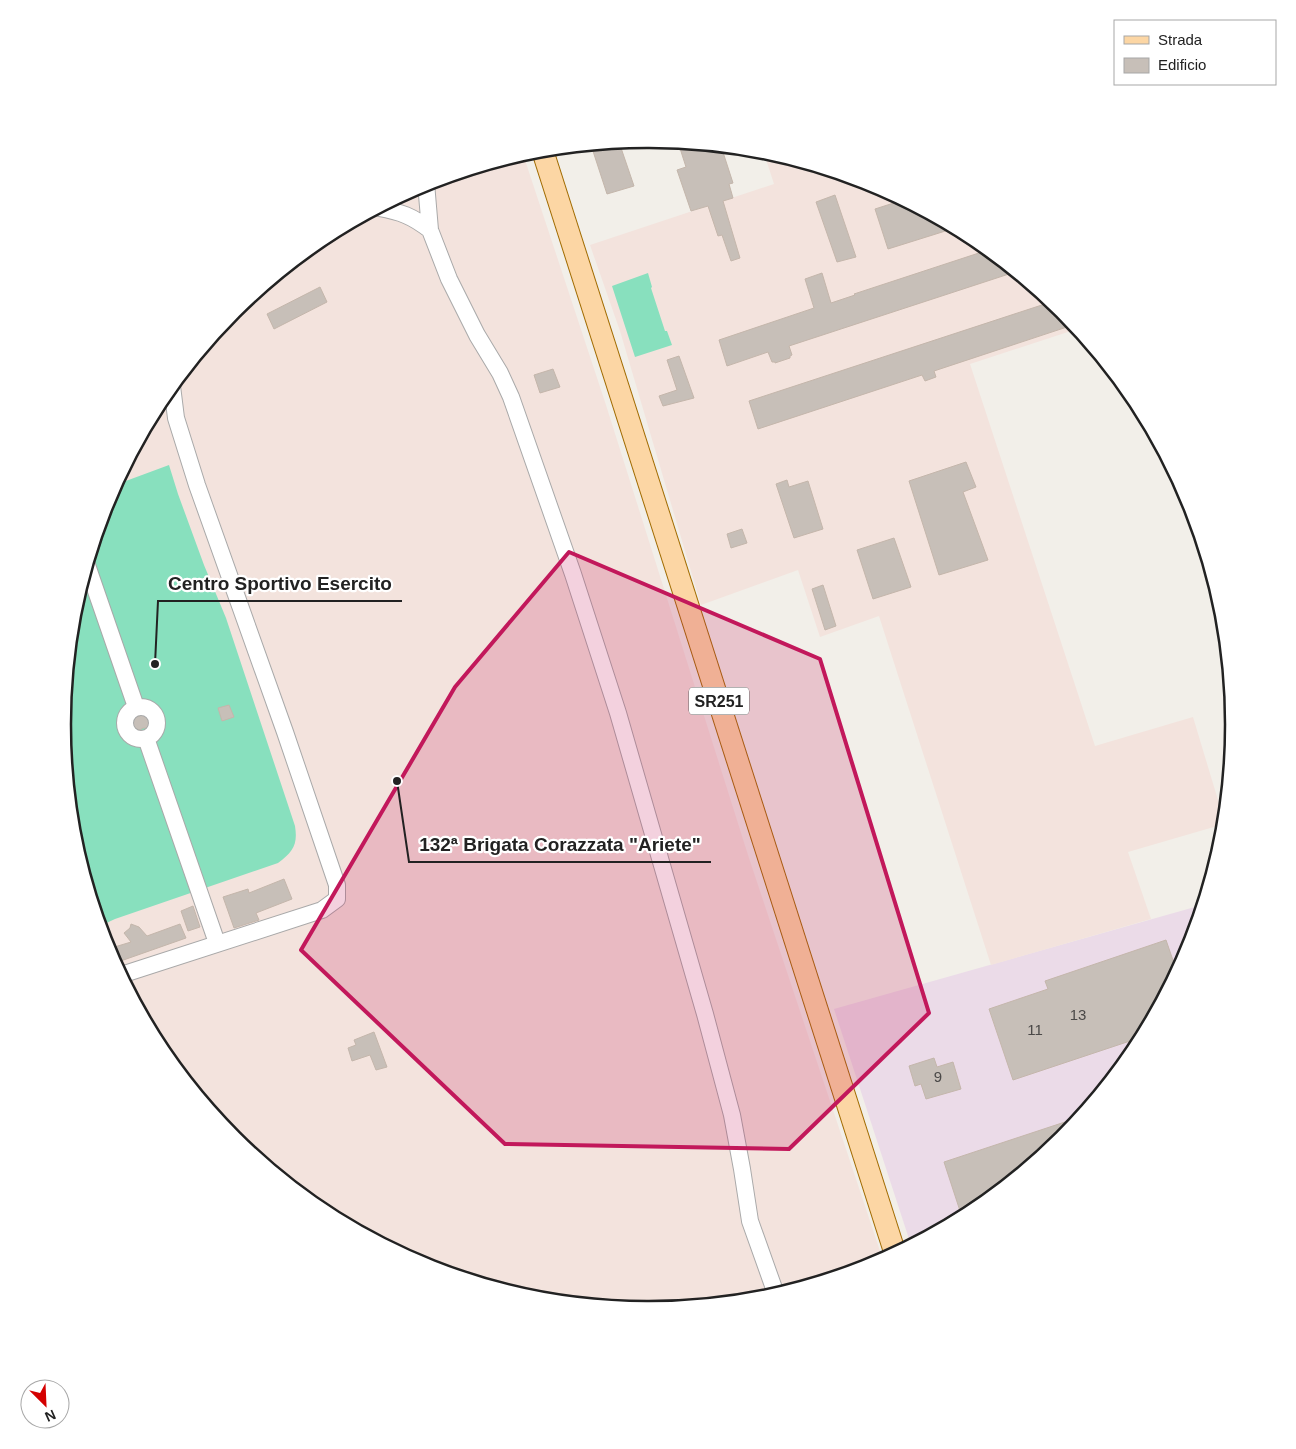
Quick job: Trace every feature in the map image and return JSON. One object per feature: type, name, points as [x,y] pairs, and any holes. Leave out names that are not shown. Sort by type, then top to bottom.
[{"type":"main road","name":"SR251","points":[[545,157],[893,1246]]},
{"type":"street","points":[[427,192],[430,230],[449,279],[511,397],[573,574],[618,714],[705,1014],[732,1115],[750,1221],[774,1287]]},
{"type":"street","points":[[388,210],[402,212],[430,230]]},
{"type":"street","points":[[128,973],[322,910],[337,899],[337,885],[197,484],[176,418],[173,397]]},
{"type":"street","points":[[91,574],[136,707]]},
{"type":"street","points":[[136,707],[151,709],[157,717],[158,722],[154,732],[146,738],[135,738],[127,730],[125,719],[127,714],[136,707]]},
{"type":"street","points":[[146,738],[217,944]]},
{"type":"highlighted area","points":[[569,552],[820,659],[929,1013],[789,1149],[505,1144],[301,950],[455,687]]},
{"type":"shaded area","points":[[766,160],[833,178],[903,207],[968,245],[999,267],[1028,291],[1070,331],[970,364],[1095,746],[1193,717],[1219,804],[1216,826],[1128,852],[1151,919],[991,965],[879,616],[820,637],[798,570],[701,605],[620,331],[590,245],[774,184]]},
{"type":"shaded area","points":[[525,161],[606,405],[748,855],[880,1252],[869,1257],[797,1282],[761,1290],[686,1300],[610,1300],[535,1290],[499,1282],[463,1271],[393,1242],[328,1204],[268,1158],[214,1105],[190,1076],[168,1045],[131,980],[115,945],[91,874],[82,837],[72,762],[72,687],[76,649],[82,612],[102,539],[115,504],[149,436],[168,404],[214,344],[268,291],[297,267],[360,225],[393,207],[463,178]]},
{"type":"shaded area","points":[[1195,907],[1181,945],[1147,1013],[1128,1045],[1082,1105],[1028,1158],[999,1182],[968,1204],[909,1239],[834,1009]]},
{"type":"green space","points":[[648,273],[665,331],[667,331],[672,345],[635,357],[612,286]]},
{"type":"green space","points":[[169,465],[204,565],[226,618],[295,826],[296,838],[291,851],[278,863],[107,923],[91,874],[76,800],[72,762],[72,687],[82,612],[91,575],[102,539],[125,481]]},
{"type":"building","points":[[621,149],[634,186],[607,194],[593,151]]},
{"type":"building","points":[[680,149],[723,153],[733,183],[729,184],[733,198],[723,201],[740,258],[731,261],[722,235],[718,236],[708,206],[691,211],[677,170],[686,167]]},
{"type":"building","points":[[835,195],[856,257],[837,262],[816,202]]},
{"type":"building","points":[[894,203],[946,231],[888,249],[875,209]]},
{"type":"building","points":[[979,253],[1008,274],[789,346],[792,355],[790,358],[775,363],[772,362],[768,352],[727,366],[719,340],[814,308],[805,279],[822,273],[831,303]]},
{"type":"building","points":[[320,287],[327,302],[274,329],[267,314]]},
{"type":"building","points":[[1043,305],[1066,327],[934,371],[936,377],[925,381],[922,375],[758,429],[749,401]]},
{"type":"building","points":[[679,356],[694,398],[663,406],[659,396],[677,390],[667,360]]},
{"type":"building","points":[[553,369],[560,387],[540,393],[534,375]]},
{"type":"building","points":[[966,462],[976,487],[963,492],[988,560],[939,575],[909,481]]},
{"type":"building","points":[[787,480],[789,487],[808,481],[823,529],[794,538],[776,484]]},
{"type":"building","points":[[742,529],[747,543],[731,548],[727,534]]},
{"type":"building","points":[[894,538],[911,587],[873,599],[857,550]]},
{"type":"building","points":[[823,585],[836,626],[825,630],[812,589]]},
{"type":"building","points":[[229,705],[234,717],[222,721],[218,708]]},
{"type":"building","points":[[144,713],[150,716],[152,722],[148,728],[140,730],[134,728],[132,721],[134,717]]},
{"type":"building","points":[[284,879],[292,899],[256,913],[259,920],[234,928],[223,897],[248,889],[249,893]]},
{"type":"building","points":[[193,906],[200,927],[188,931],[181,911]]},
{"type":"building","points":[[131,924],[139,927],[147,936],[180,924],[186,938],[122,961],[116,947],[131,942],[124,933],[130,928]]},
{"type":"building","points":[[1166,940],[1173,962],[1130,1041],[1013,1080],[989,1009],[1048,989],[1045,981]]},
{"type":"building","points":[[374,1032],[387,1067],[376,1070],[370,1055],[352,1061],[348,1048],[356,1045],[354,1040]]},
{"type":"building","points":[[934,1058],[937,1067],[953,1062],[961,1089],[926,1099],[921,1084],[915,1086],[909,1066]]},
{"type":"building","points":[[1066,1122],[1028,1158],[999,1182],[959,1209],[944,1162]]},
{"type":"place","name":"Centro Sportivo Esercito","points":[[155,664]]},
{"type":"place","name":"132ª Brigata Corazzata \"Ariete\"","points":[[397,781]]}]
